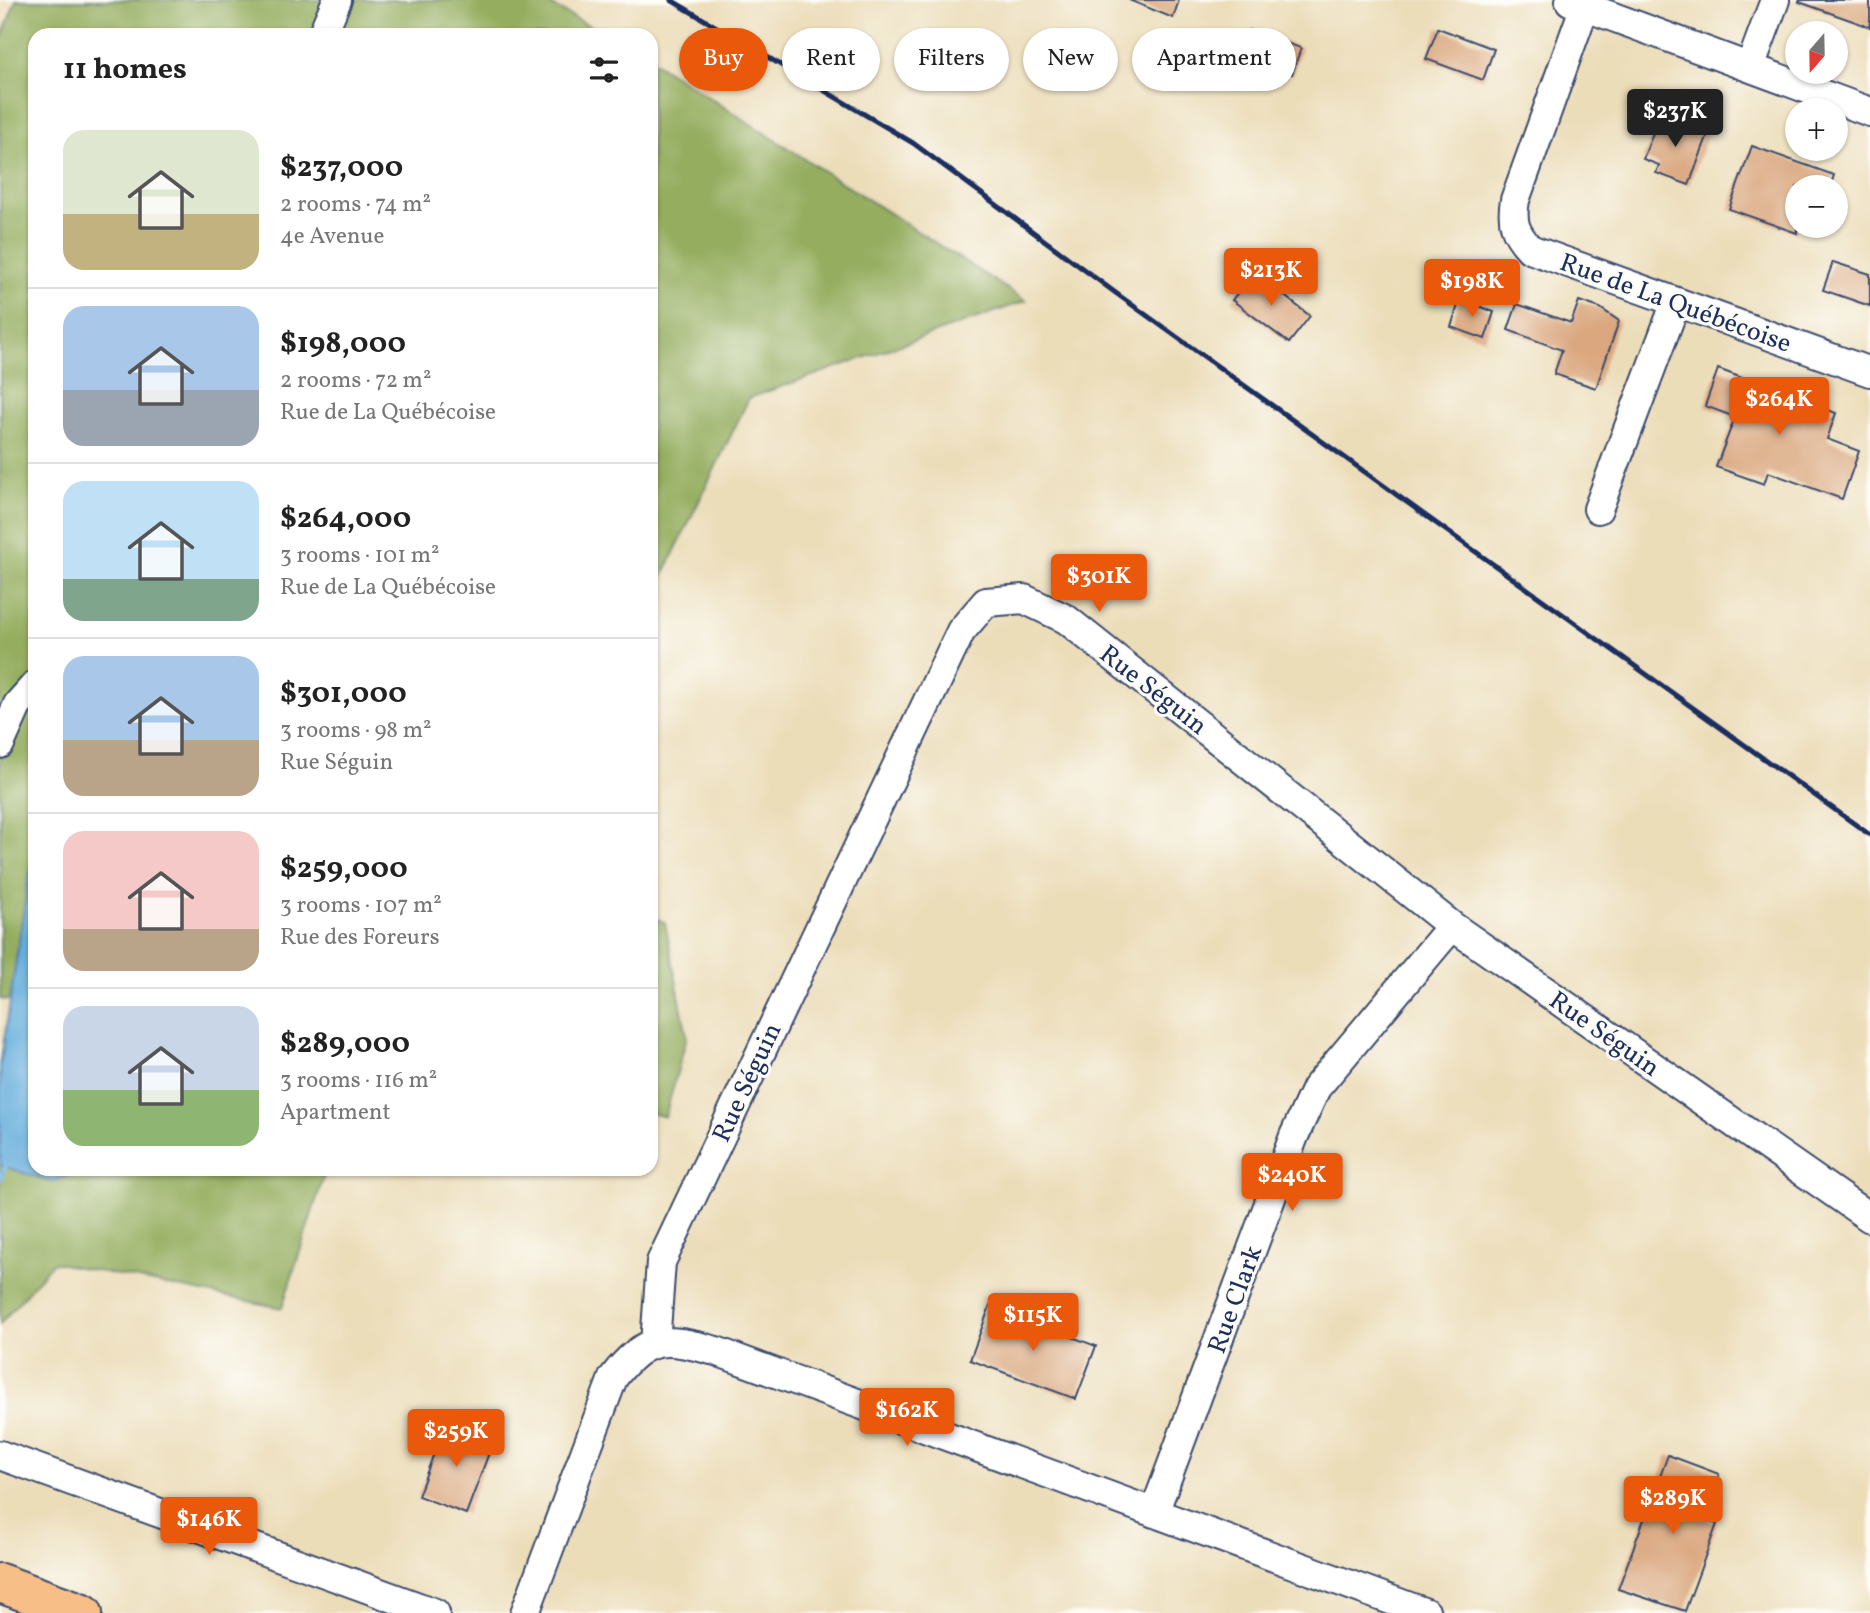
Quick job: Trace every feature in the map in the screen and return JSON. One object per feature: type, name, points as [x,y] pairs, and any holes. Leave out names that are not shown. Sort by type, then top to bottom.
[{"type":"highway","points":[[0,1583],[83,1613]]},
{"type":"street","points":[[325,28],[337,0]]},
{"type":"street","points":[[1750,67],[1775,0]]},
{"type":"street","points":[[1580,2],[1870,112]]},
{"type":"street","name":"Rue de La Québécoise","points":[[1580,2],[1514,200],[1511,218],[1517,235],[1530,249],[1870,372]]},
{"type":"street","points":[[1598,509],[1676,302]]},
{"type":"street","name":"Rue Séguin","points":[[655,1344],[661,1262],[961,631],[986,602],[1024,599],[1066,619],[1452,926],[1870,1218]]},
{"type":"street","points":[[0,744],[18,704],[28,693]]},
{"type":"street","name":"Rue Clark","points":[[1154,1513],[1290,1149],[1316,1088],[1452,926]]},
{"type":"street","points":[[525,1613],[613,1378],[630,1355],[671,1339],[716,1351],[1426,1613]]},
{"type":"street","points":[[0,1455],[435,1613]]},
{"type":"green space","points":[[16,0],[541,0],[594,28],[28,28],[28,883],[10,1000],[0,999],[0,42]]},
{"type":"green space","points":[[658,64],[679,78],[679,91],[699,91],[1026,301],[749,398],[658,586]]},
{"type":"green space","points":[[658,919],[665,923],[687,1036],[665,1117],[658,1115]]},
{"type":"green space","points":[[0,1165],[52,1182],[65,1176],[324,1176],[282,1308],[53,1262],[0,1324]]},
{"type":"water","points":[[28,883],[28,1174],[0,1165],[0,1066]]},
{"type":"water","points":[[34,1176],[65,1176],[52,1182]]},
{"type":"building","points":[[1129,0],[1179,0],[1173,18]]},
{"type":"building","points":[[1870,0],[1870,27],[1799,2]]},
{"type":"building","points":[[1438,28],[1494,49],[1483,80],[1426,59]]},
{"type":"building","points":[[1296,46],[1301,48],[1296,62]]},
{"type":"building","points":[[1660,115],[1708,134],[1689,185],[1656,173],[1659,165],[1643,159]]},
{"type":"building","points":[[1752,146],[1785,158],[1785,161],[1794,161],[1834,175],[1785,175],[1785,229],[1729,209]]},
{"type":"building","points":[[1833,262],[1870,274],[1870,306],[1823,290]]},
{"type":"building","points":[[1254,272],[1310,316],[1289,343],[1232,300]]},
{"type":"building","points":[[1460,299],[1494,312],[1485,339],[1451,327]]},
{"type":"building","points":[[1579,301],[1600,308],[1619,321],[1596,388],[1554,374],[1562,350],[1508,330],[1517,304],[1571,323]]},
{"type":"building","points":[[1718,369],[1836,413],[1827,439],[1859,451],[1842,499],[1768,472],[1764,484],[1716,467],[1735,417],[1705,406]]},
{"type":"building","points":[[990,1306],[1096,1346],[1076,1399],[970,1360]]},
{"type":"building","points":[[445,1424],[493,1442],[466,1514],[418,1496]]},
{"type":"building","points":[[1668,1455],[1719,1474],[1702,1518],[1717,1524],[1685,1611],[1618,1589]]},
{"type":"waterway","points":[[0,1179],[6,1165]]},
{"type":"railway","points":[[671,0],[913,143],[1117,294],[1870,835]]}]
